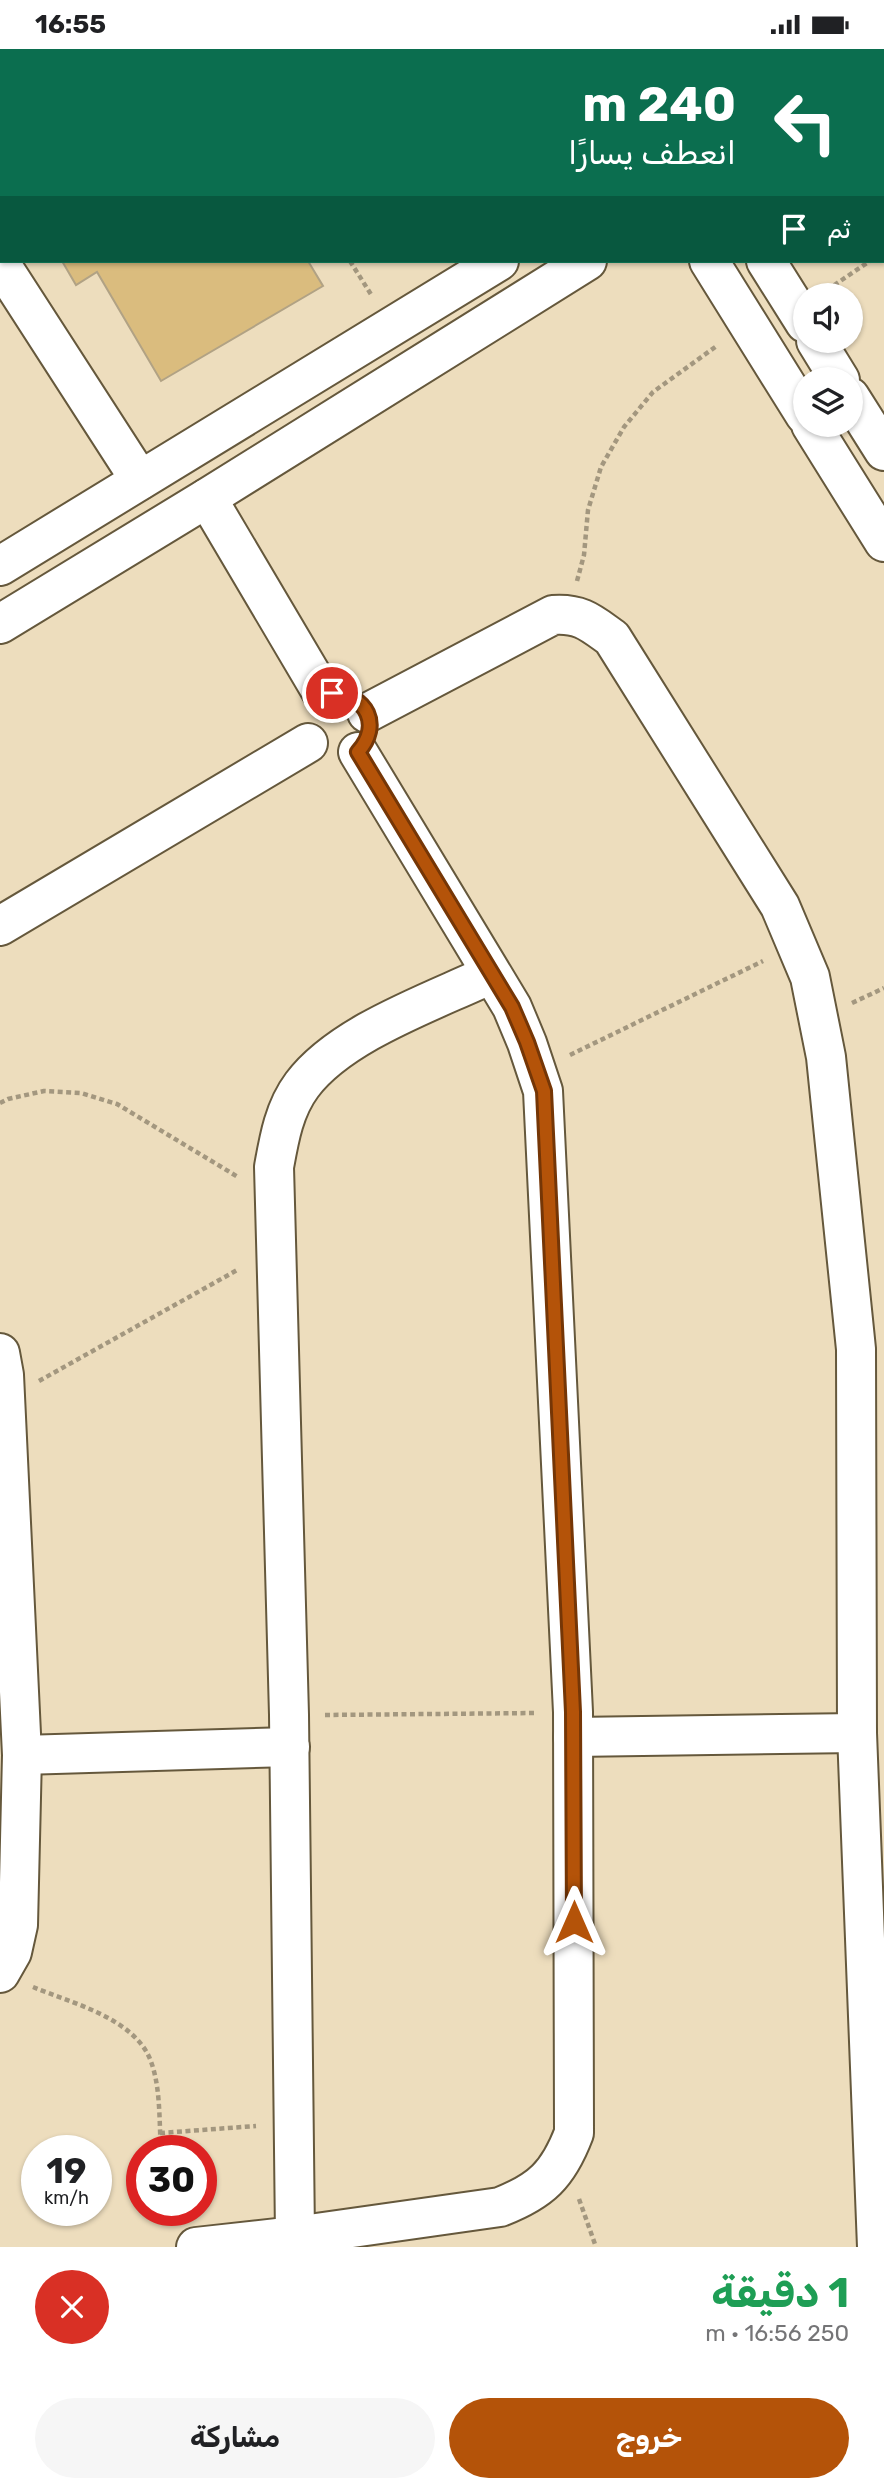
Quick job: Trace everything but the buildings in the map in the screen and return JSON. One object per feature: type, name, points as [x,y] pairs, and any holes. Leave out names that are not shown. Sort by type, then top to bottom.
[{"type":"street","points":[[0,263],[139,480]]},
{"type":"street","points":[[0,566],[496,263]]},
{"type":"street","points":[[0,624],[208,498],[584,263]]},
{"type":"street","points":[[710,263],[793,396]]},
{"type":"street","points":[[768,263],[793,296]]},
{"type":"street","points":[[466,281],[489,323]]},
{"type":"street","points":[[751,330],[793,321]]},
{"type":"street","points":[[863,418],[884,451]]},
{"type":"street","points":[[818,437],[884,542]]},
{"type":"street","points":[[208,498],[324,695]]},
{"type":"street","points":[[367,713],[553,615],[569,614],[586,619],[612,638],[780,907],[810,977],[826,1057],[870,1464],[857,1733],[877,2247]]},
{"type":"street","points":[[324,695],[349,695],[362,705],[367,713],[370,734],[365,744],[350,757],[331,759],[313,751],[308,743],[303,725],[305,715],[316,700],[324,695]]},
{"type":"street","points":[[0,926],[308,743]]},
{"type":"street","points":[[195,2247],[500,2207],[526,2197],[548,2181],[565,2159],[574,2133],[573,1725],[544,1091],[512,1007],[358,752]]},
{"type":"street","points":[[295,2236],[289,1731],[274,1167],[282,1125],[300,1087],[329,1056],[365,1034],[491,974]]},
{"type":"street","points":[[0,1353],[5,1401],[22,1755],[18,1926],[12,1952],[0,1973]]},
{"type":"street","points":[[573,1725],[857,1733]]},
{"type":"street","points":[[22,1755],[289,1731]]},
{"type":"path","points":[[846,283],[868,263]]},
{"type":"path","points":[[569,614],[584,555],[588,510],[601,467],[624,427],[653,392],[751,330]]},
{"type":"path","points":[[537,1070],[796,946]]},
{"type":"path","points":[[0,1103],[44,1091],[81,1093],[117,1104],[275,1199]]},
{"type":"path","points":[[5,1401],[276,1248]]},
{"type":"path","points":[[289,1731],[573,1725]]},
{"type":"path","points":[[0,1973],[115,2021],[136,2037],[150,2059],[156,2085],[160,2133],[294,2124]]},
{"type":"path","points":[[565,2159],[596,2247]]},
{"type":"route","points":[[332,693],[349,695],[356,699],[367,713],[370,734],[358,752],[512,1007],[544,1091],[573,1712],[574,1922]]}]
